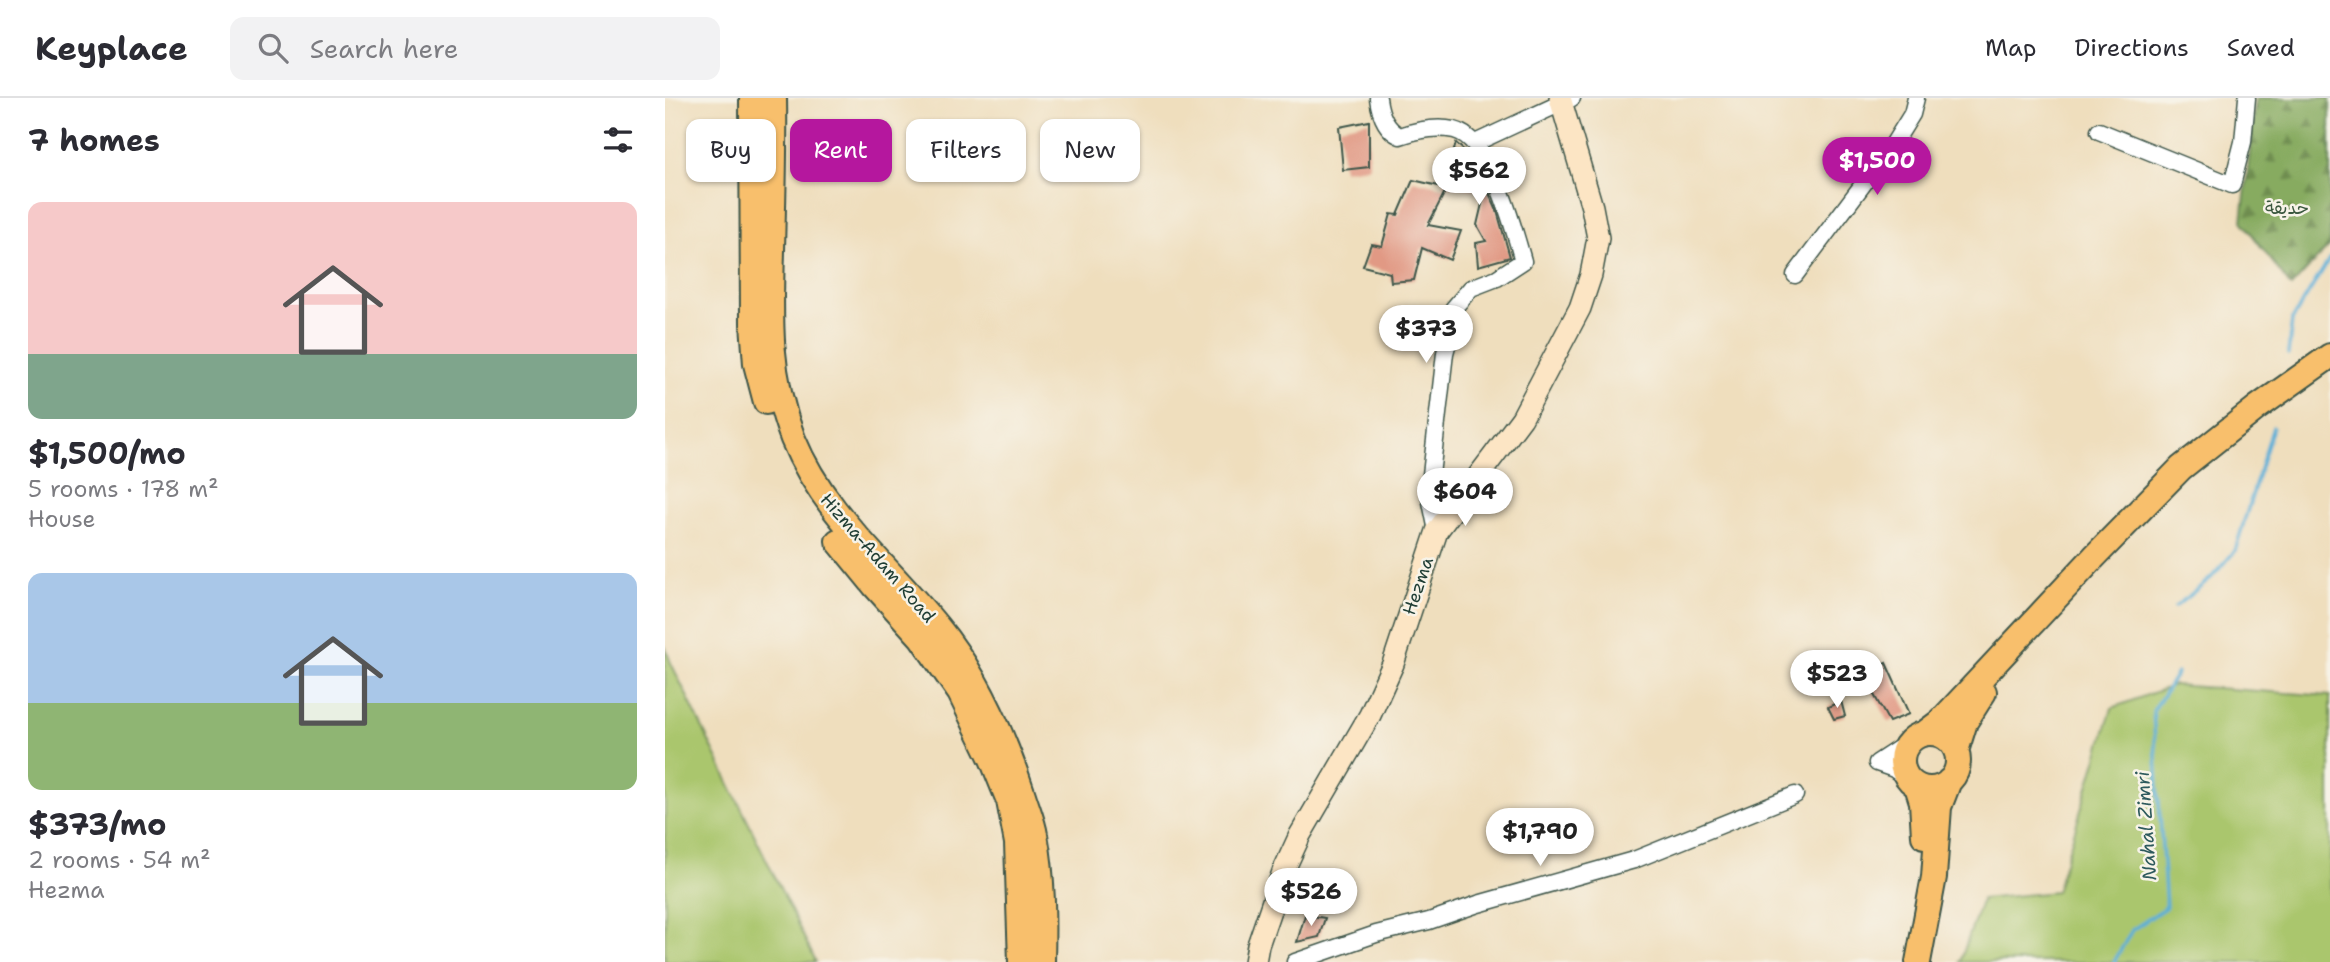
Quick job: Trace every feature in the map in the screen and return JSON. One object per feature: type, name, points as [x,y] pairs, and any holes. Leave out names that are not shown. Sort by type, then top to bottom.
[{"type":"main road","name":"Hizma-Adam Road","points":[[752,98],[753,323],[756,364],[767,410],[781,453],[803,492],[829,530],[921,637],[960,693],[992,759],[1009,801],[1017,843],[1021,962]]},
{"type":"main road","name":"Hizma-Adam Road","points":[[774,98],[769,321],[778,397],[794,440],[820,490],[858,540],[947,639],[977,686],[1007,745],[1035,834],[1043,912],[1042,962]]},
{"type":"main road","points":[[1903,962],[1924,842],[1922,802],[1901,762],[1916,739],[1941,721],[2181,468],[2258,407],[2330,356]]},
{"type":"main road","points":[[1918,962],[1934,877],[1939,807],[1957,767],[1959,736],[1974,706],[2046,610]]},
{"type":"main road","points":[[1916,739],[1935,733],[1944,736],[1956,751]]},
{"type":"main road","points":[[1913,783],[1933,789],[1949,781]]},
{"type":"street","points":[[1378,98],[1380,113],[1392,132],[1400,136],[1423,129],[1455,130],[1475,143],[1493,176],[1523,261],[1497,278],[1471,288],[1453,309],[1452,328],[1445,353],[1429,492],[1437,531]]},
{"type":"street","points":[[1795,275],[1894,143],[1912,114],[1916,98]]},
{"type":"street","points":[[2099,131],[2232,185],[2243,142],[2247,98]]},
{"type":"street","points":[[1475,143],[1565,99]]},
{"type":"street","name":"Hezma","points":[[1255,962],[1258,945],[1283,872],[1300,835],[1370,715],[1393,664],[1437,531],[1522,418],[1580,308],[1591,275],[1598,238],[1565,99]]},
{"type":"street","points":[[1295,962],[1376,934],[1429,921],[1478,904],[1634,860],[1715,830],[1795,795]]},
{"type":"green space","name":"حديقة","points":[[2256,98],[2330,98],[2330,245],[2291,287],[2242,221]]},
{"type":"green space","points":[[665,646],[671,663],[816,962],[665,962]]},
{"type":"green space","points":[[2174,685],[2330,696],[2330,962],[1960,962],[1982,899],[2056,892],[2112,708]]},
{"type":"building","points":[[1369,121],[1369,167],[1343,170],[1339,127]]},
{"type":"building","points":[[1456,143],[1470,156],[1480,172],[1497,211],[1510,257],[1478,266],[1476,243],[1486,241],[1477,225],[1485,191],[1444,185]]},
{"type":"building","points":[[1413,180],[1447,188],[1428,225],[1461,231],[1450,260],[1422,248],[1414,280],[1391,282],[1390,273],[1363,266],[1371,244],[1382,246],[1391,214],[1398,215]]},
{"type":"building","points":[[1886,663],[1909,714],[1889,722],[1863,675]]},
{"type":"building","points":[[1841,701],[1845,716],[1834,719],[1828,707]]},
{"type":"building","points":[[1305,915],[1325,918],[1319,937],[1297,942]]},
{"type":"waterway","name":"Nahal Zimri","points":[[2288,354],[2292,320],[2330,258]]},
{"type":"waterway","name":"Nahal Zimri","points":[[2175,607],[2211,578],[2235,551],[2273,427]]},
{"type":"waterway","name":"Nahal Zimri","points":[[2114,962],[2132,930],[2166,907],[2153,711],[2177,673]]}]
